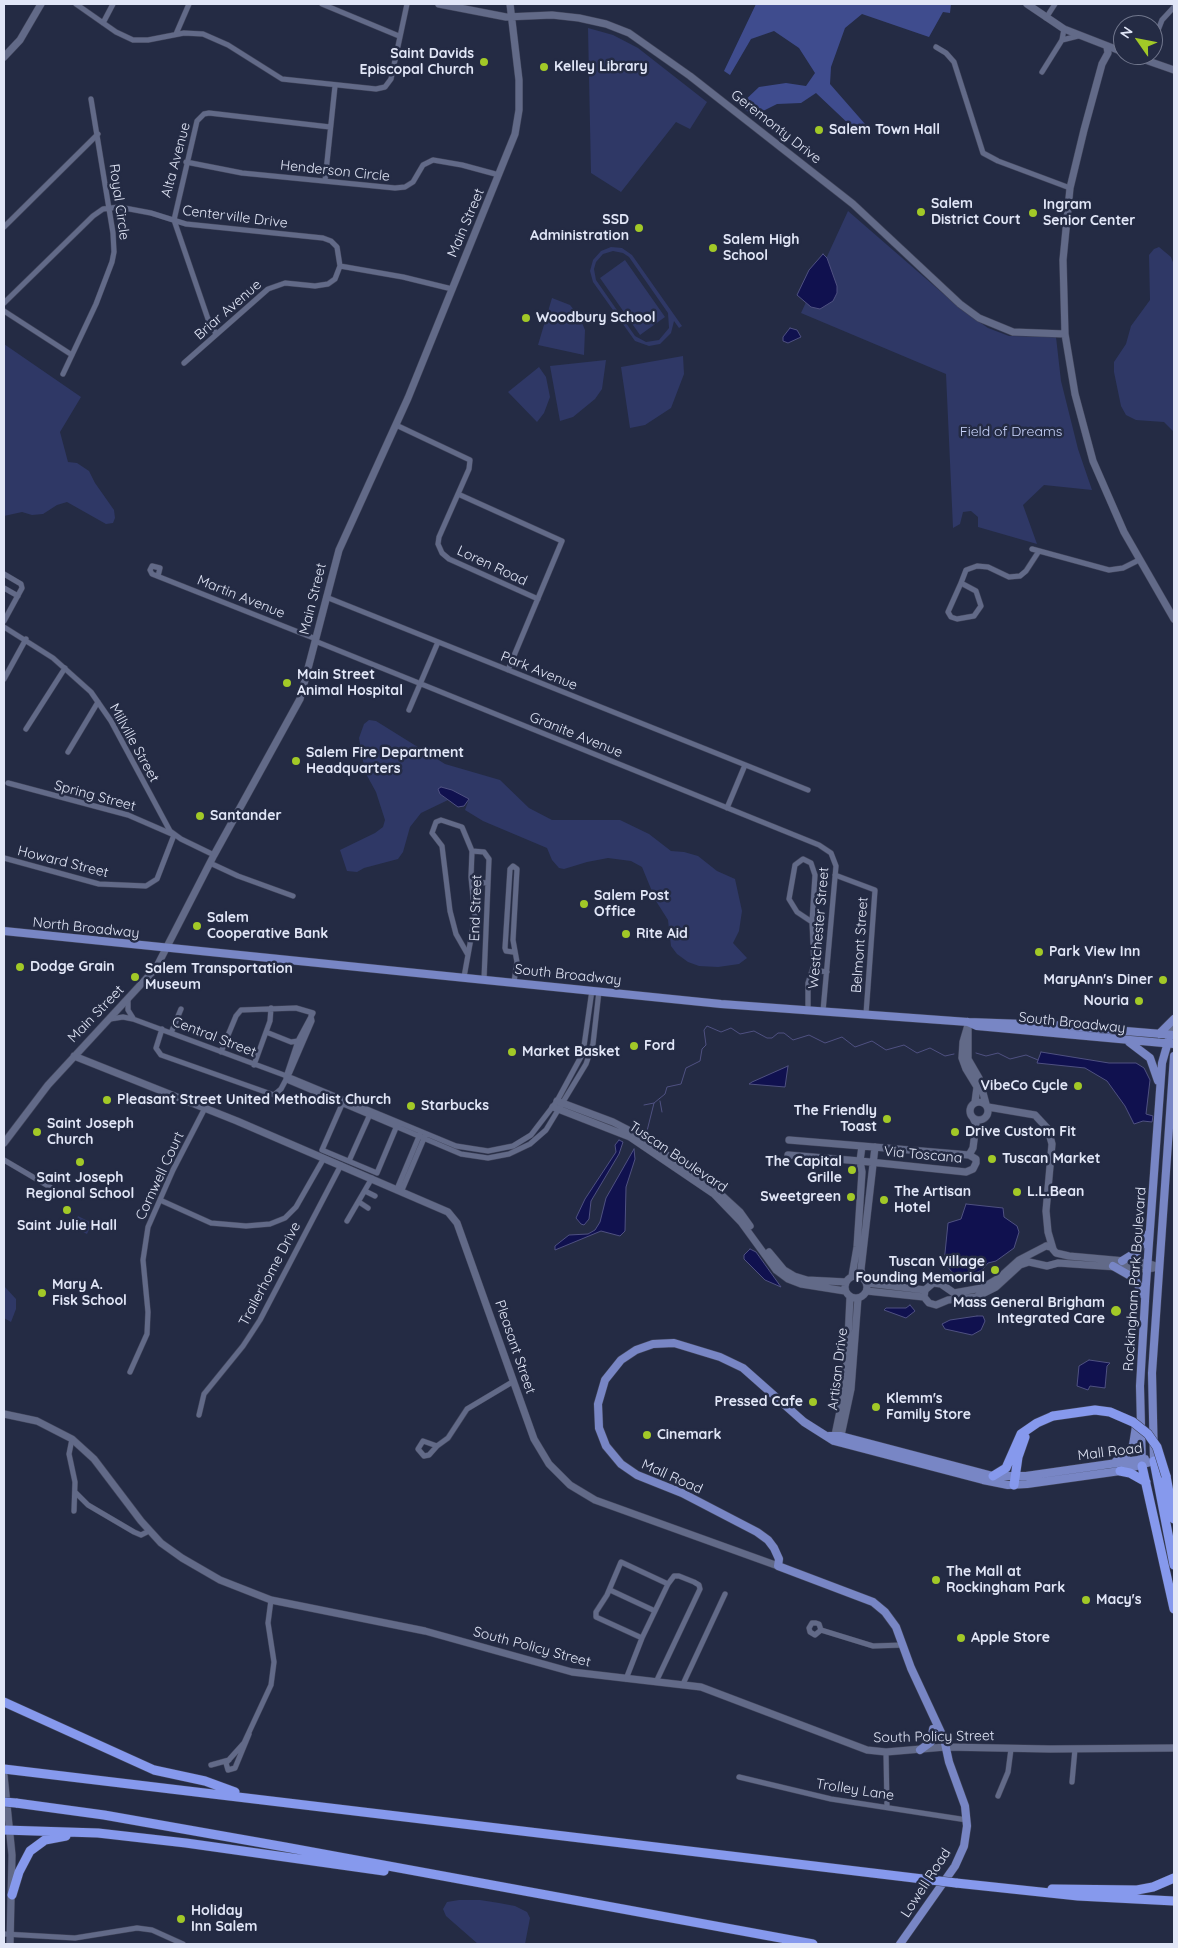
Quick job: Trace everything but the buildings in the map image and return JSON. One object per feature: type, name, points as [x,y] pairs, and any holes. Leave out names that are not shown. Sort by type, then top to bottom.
[{"type":"highway","points":[[994,1476],[1006,1468],[1021,1434],[1037,1423],[1054,1416],[1095,1410],[1115,1414],[1133,1422],[1148,1434],[1157,1448],[1166,1476],[1174,1519]]},
{"type":"highway","points":[[1015,1481],[1019,1450],[1025,1437],[1037,1423]]},
{"type":"highway","points":[[1154,1461],[1174,1565]]},
{"type":"highway","points":[[1142,1462],[1174,1609]]},
{"type":"highway","points":[[1120,1471],[1130,1473],[1146,1482]]},
{"type":"highway","points":[[4,1702],[154,1770],[204,1781],[251,1798]]},
{"type":"highway","points":[[4,1708],[16,1708]]},
{"type":"highway","points":[[6,1771],[251,1798],[1005,1889],[1101,1898],[1174,1901]]},
{"type":"highway","points":[[4,1802],[113,1816],[813,1944]]},
{"type":"highway","points":[[7,1829],[98,1833],[240,1849],[479,1883]]},
{"type":"highway","points":[[12,1895],[26,1857],[34,1847],[46,1840],[64,1836],[124,1837]]},
{"type":"highway","points":[[1005,1889],[1137,1890],[1153,1887],[1174,1878]]},
{"type":"main road","points":[[4,57],[20,40],[41,4]]},
{"type":"main road","name":"Geremonty Drive","points":[[439,4],[512,17],[552,15],[585,19],[616,27],[642,41],[848,199],[960,304],[979,318],[1013,332],[1065,334]]},
{"type":"main road","name":"Main Street","points":[[4,1143],[35,1099],[152,974],[214,855],[300,699],[334,563],[348,526],[396,425],[515,134],[519,110],[519,80],[510,4]]},
{"type":"main road","points":[[1027,4],[1064,29],[1113,48]]},
{"type":"main road","points":[[1107,46],[1108,53],[1102,64],[1078,150],[1070,188],[1063,260],[1065,334],[1075,394],[1093,461],[1116,516],[1139,560],[1174,619]]},
{"type":"main road","name":"North Broadway","points":[[4,931],[166,949]]},
{"type":"main road","name":"South Broadway","points":[[166,949],[464,976],[721,1004],[968,1022],[1053,1025],[1172,1035]]},
{"type":"main road","points":[[1159,1034],[1174,1019]]},
{"type":"main road","points":[[968,1022],[963,1042],[962,1058],[966,1069],[977,1087],[975,1102],[970,1110],[973,1118],[1006,1114],[1032,1117],[1043,1121]]},
{"type":"main road","points":[[968,1022],[968,1059],[979,1078],[987,1106],[984,1118]]},
{"type":"main road","name":"South Broadway","points":[[968,1022],[977,1026],[1170,1044]]},
{"type":"main road","points":[[1172,1035],[1174,1024]]},
{"type":"main road","name":"Rockingham Park Boulevard","points":[[1142,1462],[1140,1409],[1147,1266],[1160,1089],[1172,1035]]},
{"type":"main road","points":[[1128,1041],[1149,1056],[1153,1062],[1160,1089]]},
{"type":"main road","name":"Pleasant Street","points":[[74,1056],[341,1165],[375,1176],[399,1190],[444,1209],[456,1221],[534,1438],[543,1456],[562,1478],[578,1490],[604,1503],[874,1602],[891,1619],[911,1668],[944,1739],[945,1747]]},
{"type":"main road","name":"Rockingham Park Boulevard","points":[[1154,1461],[1152,1373],[1174,1056]]},
{"type":"main road","points":[[1172,1094],[1174,1085]]},
{"type":"main road","points":[[975,1102],[981,1101],[987,1106],[1035,1115],[1043,1121],[1048,1129],[1052,1144],[1046,1211],[1048,1232],[1055,1251],[1053,1264]]},
{"type":"main road","name":"Tuscan Boulevard","points":[[558,1105],[632,1131],[710,1185],[740,1212],[774,1259],[789,1273],[807,1280],[846,1282]]},
{"type":"main road","name":"Tuscan Boulevard","points":[[558,1105],[630,1137],[714,1194],[741,1222],[776,1270],[788,1279],[801,1284],[851,1295]]},
{"type":"main road","name":"Via Toscana","points":[[788,1155],[966,1172],[973,1169],[976,1124],[973,1118]]},
{"type":"main road","name":"Via Toscana","points":[[973,1157],[984,1118]]},
{"type":"main road","name":"Via Toscana","points":[[789,1140],[973,1157]]},
{"type":"main road","points":[[846,1282],[852,1276],[862,1172],[860,1161],[862,1146]]},
{"type":"main road","points":[[865,1284],[861,1269],[875,1147]]},
{"type":"main road","points":[[1041,1265],[1036,1257],[1044,1239],[1043,1221],[1046,1211]]},
{"type":"main road","points":[[1122,1261],[1138,1251],[1150,1227]]},
{"type":"main road","points":[[924,1293],[933,1283],[943,1286],[954,1293],[975,1291],[998,1278],[1019,1260],[1046,1246],[1055,1251],[1078,1257],[1122,1261],[1147,1266]]},
{"type":"main road","points":[[852,1276],[865,1284],[924,1293],[932,1305],[984,1294],[1003,1282],[1025,1263],[1047,1266],[1053,1264],[1159,1267]]},
{"type":"main road","points":[[1114,1266],[1134,1278],[1145,1298]]},
{"type":"main road","name":"Artisan Drive","points":[[836,1438],[851,1389],[851,1295],[846,1282]]},
{"type":"main road","points":[[851,1295],[865,1284]]},
{"type":"main road","points":[[942,1303],[946,1296],[943,1286]]},
{"type":"main road","name":"Mall Road","points":[[778,1566],[776,1552],[765,1537],[682,1494],[631,1472],[616,1460],[606,1446],[599,1428],[597,1410],[603,1386],[616,1365],[636,1350],[658,1344],[680,1344],[720,1357],[743,1368],[804,1422],[836,1438],[983,1480],[1015,1481],[1120,1471],[1142,1462]]},
{"type":"main road","points":[[1111,1464],[1127,1454],[1133,1445],[1136,1417],[1140,1409]]},
{"type":"main road","name":"South Policy Street","points":[[4,1414],[37,1421],[72,1439],[94,1459],[149,1531],[173,1552],[207,1573],[271,1600],[425,1631],[565,1670],[710,1689],[857,1747],[886,1752],[945,1747],[1010,1749],[1174,1748]]},
{"type":"main road","name":"Mall Road","points":[[836,1438],[1015,1481],[1111,1464],[1154,1461]]},
{"type":"main road","name":"Pleasant Street","points":[[911,1668],[911,1677],[933,1729],[945,1747]]},
{"type":"main road","points":[[920,1750],[931,1742],[933,1729]]},
{"type":"main road","name":"Lowell Road","points":[[900,1944],[958,1859],[966,1840],[967,1820],[965,1806],[945,1747]]},
{"type":"main road","points":[[6,1771],[7,1829],[12,1895],[7,1935],[10,1944]]},
{"type":"street","points":[[76,4],[103,23],[133,40],[148,40],[176,34],[195,33],[214,38],[282,79],[376,89],[385,87],[393,73],[407,4]]},
{"type":"street","points":[[103,23],[113,4]]},
{"type":"street","points":[[176,34],[188,4]]},
{"type":"street","points":[[322,4],[399,36]]},
{"type":"street","points":[[1046,18],[1055,4]]},
{"type":"street","points":[[1163,19],[1174,7]]},
{"type":"street","points":[[1042,72],[1062,40],[1064,29]]},
{"type":"street","points":[[1062,40],[1078,36]]},
{"type":"street","points":[[936,47],[946,53],[954,62],[983,152],[998,162],[1070,188]]},
{"type":"street","points":[[325,181],[335,86]]},
{"type":"street","name":"Royal Circle","points":[[63,374],[112,262],[113,233],[91,99]]},
{"type":"street","name":"Alta Avenue","points":[[216,334],[208,319],[174,220],[197,121],[204,114],[330,127]]},
{"type":"street","points":[[4,227],[98,134]]},
{"type":"street","name":"Henderson Circle","points":[[186,162],[242,173],[405,188],[413,182],[424,165],[433,160],[462,165],[499,175]]},
{"type":"street","points":[[4,303],[89,220],[100,211],[109,208]]},
{"type":"street","name":"Centerville Drive","points":[[109,208],[127,208],[184,223],[323,238],[331,241],[337,247],[340,266]]},
{"type":"street","points":[[340,266],[403,277],[452,289]]},
{"type":"street","name":"Briar Avenue","points":[[184,363],[271,288],[285,283],[315,286],[328,284],[335,279],[340,266]]},
{"type":"street","points":[[4,311],[72,355]]},
{"type":"street","points":[[396,425],[470,459],[470,466],[458,494],[562,541],[508,670]]},
{"type":"street","name":"Loren Road","points":[[458,494],[439,537],[438,544],[442,553],[449,559],[538,599]]},
{"type":"street","points":[[1032,549],[1109,570],[1123,568],[1139,560]]},
{"type":"street","points":[[961,583],[976,591],[981,606],[974,616],[957,619],[951,617],[948,612],[966,570],[977,566],[988,568],[1009,577],[1020,576],[1026,571],[1039,551]]},
{"type":"street","points":[[4,574],[22,585],[4,622]]},
{"type":"street","name":"Martin Avenue","points":[[158,576],[315,640]]},
{"type":"street","points":[[4,588],[18,596]]},
{"type":"street","name":"Park Avenue","points":[[325,596],[808,790]]},
{"type":"street","name":"Millville Street","points":[[4,627],[26,639],[65,668],[98,702],[111,721],[167,826],[174,835]]},
{"type":"street","points":[[4,679],[26,639]]},
{"type":"street","name":"Granite Avenue","points":[[315,640],[827,850]]},
{"type":"street","points":[[409,710],[438,642]]},
{"type":"street","points":[[26,729],[65,668]]},
{"type":"street","points":[[68,752],[98,702]]},
{"type":"street","points":[[727,808],[745,765]]},
{"type":"street","name":"Spring Street","points":[[8,783],[128,815],[174,835]]},
{"type":"street","points":[[464,976],[468,955],[474,916],[472,850],[462,827],[444,820],[436,822],[432,834],[443,849],[450,911],[457,938],[468,955]]},
{"type":"street","points":[[174,835],[214,855]]},
{"type":"street","name":"Howard Street","points":[[4,858],[99,884],[146,886],[157,879],[174,835]]},
{"type":"street","name":"End Street","points":[[472,850],[484,852],[488,856],[484,979]]},
{"type":"street","name":"Westchester Street","points":[[824,1011],[836,861],[827,850]]},
{"type":"street","points":[[808,1010],[808,983],[813,970],[812,922],[815,870],[810,861],[803,859],[796,866],[790,899],[796,912],[812,922]]},
{"type":"street","points":[[210,863],[244,879],[293,896]]},
{"type":"street","points":[[514,952],[505,949],[510,869],[513,866],[517,870],[514,952],[517,962],[514,982]]},
{"type":"street","name":"Belmont Street","points":[[835,876],[875,890],[866,1014]]},
{"type":"street","points":[[472,882],[488,883]]},
{"type":"street","points":[[813,970],[827,972]]},
{"type":"street","name":"Central Street","points":[[110,1019],[134,1018],[254,1064],[286,1077],[289,1081],[343,1101],[423,1135],[464,1148],[496,1150],[513,1146],[531,1135],[558,1105],[583,1054],[595,991]]},
{"type":"street","points":[[128,1000],[128,1010],[134,1018]]},
{"type":"street","points":[[222,1052],[238,1012],[248,1008],[296,1008],[312,1015]]},
{"type":"street","points":[[254,1064],[270,1021],[271,1008]]},
{"type":"street","points":[[172,1033],[181,1009]]},
{"type":"street","points":[[286,1077],[298,1041],[312,1015]]},
{"type":"street","points":[[162,1029],[156,1048],[161,1055],[270,1094],[278,1093],[312,1021],[312,1015]]},
{"type":"street","points":[[266,1032],[291,1042],[296,1048]]},
{"type":"street","points":[[291,1042],[298,1041]]},
{"type":"street","points":[[343,1101],[322,1150],[349,1161],[375,1176]]},
{"type":"street","name":"Cornwell Court","points":[[130,1372],[147,1334],[143,1250],[148,1227],[205,1108]]},
{"type":"street","points":[[349,1161],[371,1113]]},
{"type":"street","points":[[347,1221],[375,1176],[398,1124]]},
{"type":"street","points":[[399,1190],[423,1135]]},
{"type":"street","points":[[160,1200],[211,1223],[246,1226],[270,1224],[285,1218],[296,1207],[324,1158]]},
{"type":"street","points":[[4,1160],[50,1187]]},
{"type":"street","name":"Trailerhome Drive","points":[[199,1415],[204,1394],[243,1346],[260,1320],[341,1165]]},
{"type":"street","points":[[366,1191],[375,1196]]},
{"type":"street","points":[[359,1202],[368,1208]]},
{"type":"street","points":[[437,1446],[448,1438],[467,1408],[514,1381]]},
{"type":"street","points":[[72,1439],[68,1454],[75,1492],[74,1509],[88,1505]]},
{"type":"street","points":[[75,1492],[88,1505],[138,1534],[145,1534],[149,1531]]},
{"type":"street","points":[[642,1638],[596,1617],[596,1612],[610,1590],[621,1562],[668,1584]]},
{"type":"street","points":[[626,1679],[642,1638],[668,1584],[674,1576],[679,1576],[699,1585],[700,1589],[656,1682]]},
{"type":"street","points":[[610,1590],[655,1611]]},
{"type":"street","points":[[683,1684],[725,1594]]},
{"type":"street","points":[[229,1760],[211,1766],[228,1770],[235,1768],[268,1694],[273,1674],[274,1657],[268,1623],[271,1600]]},
{"type":"street","points":[[821,1630],[878,1647],[903,1645]]},
{"type":"street","points":[[228,1770],[226,1764],[240,1749],[249,1734]]},
{"type":"street","points":[[998,1796],[1008,1772],[1010,1749]]},
{"type":"street","points":[[1072,1782],[1075,1749]]},
{"type":"street","points":[[1075,1761],[1085,1749]]},
{"type":"street","points":[[886,1752],[887,1807]]},
{"type":"street","name":"Trolley Lane","points":[[739,1777],[831,1799],[967,1820]]},
{"type":"street","points":[[7,1935],[75,1938],[137,1928],[152,1930],[183,1944]]},
{"type":"green space","points":[[588,28],[613,35],[638,48],[707,102],[690,129],[676,122],[621,192],[591,173]]},
{"type":"green space","name":"Field of Dreams","points":[[848,211],[962,310],[988,328],[1009,336],[1056,337],[1061,381],[1078,449],[1092,490],[1044,485],[1023,505],[1037,544],[978,527],[978,517],[971,511],[963,512],[960,524],[953,528],[946,374],[801,313]]},
{"type":"green space","points":[[611,247],[622,248],[632,255],[682,326],[679,328],[674,321],[671,333],[660,344],[649,346],[635,341],[593,282],[590,271],[593,260],[601,251]],"holes":[[[613,251],[623,253],[629,257],[668,313],[669,328],[659,340],[646,342],[635,336],[596,280],[594,269],[596,262],[603,254]]]},
{"type":"green space","points":[[1159,247],[1171,257],[1174,265],[1174,432],[1164,422],[1136,420],[1126,415],[1121,406],[1114,372],[1114,362],[1126,344],[1131,326],[1150,300],[1149,255],[1154,249]]},
{"type":"green space","points":[[625,260],[665,317],[640,335],[600,278]]},
{"type":"green space","points":[[552,298],[570,305],[579,316],[585,330],[584,355],[538,345]]},
{"type":"green space","points":[[4,344],[81,397],[60,432],[68,462],[77,463],[89,471],[114,510],[115,518],[113,523],[106,524],[67,502],[57,505],[43,514],[32,515],[22,512],[4,516]]},
{"type":"green space","points":[[683,356],[684,374],[671,408],[645,425],[630,428],[621,367]]},
{"type":"green space","points":[[606,360],[602,389],[595,399],[573,417],[560,421],[550,366]]},
{"type":"green space","points":[[539,367],[546,377],[550,397],[544,413],[537,422],[508,392]]},
{"type":"green space","points":[[369,720],[376,721],[445,764],[500,780],[529,808],[552,820],[620,820],[649,834],[671,851],[698,856],[717,871],[735,879],[742,911],[739,931],[733,943],[747,958],[739,964],[718,967],[699,966],[688,962],[677,954],[671,946],[668,920],[656,901],[642,867],[631,861],[608,858],[564,869],[559,868],[552,860],[547,848],[483,821],[465,810],[469,799],[441,787],[440,794],[448,800],[421,813],[410,827],[403,852],[398,859],[364,868],[357,872],[347,871],[340,850],[375,833],[383,827],[385,820],[376,792],[365,772],[359,738],[364,724]]},
{"type":"green space","points":[[78,1216],[92,1223],[87,1234],[73,1227]]},
{"type":"green space","points":[[4,1286],[16,1299],[16,1309],[11,1322],[4,1318]]},
{"type":"green space","points":[[480,1900],[499,1903],[515,1906],[527,1912],[530,1918],[525,1944],[478,1944],[446,1916],[443,1909],[447,1902]]},
{"type":"shaded area","points":[[756,4],[951,4],[950,13],[943,12],[929,37],[862,14],[845,28],[831,67],[830,84],[865,124],[853,128],[816,93],[801,103],[777,104],[753,116],[740,105],[759,87],[786,83],[806,86],[815,73],[799,48],[774,31],[751,39],[730,75],[724,71]]},
{"type":"shaded area","points":[[823,254],[827,258],[837,286],[837,293],[833,301],[820,309],[811,307],[797,295],[809,270]]},
{"type":"shaded area","points":[[790,328],[797,330],[801,337],[788,343],[783,341],[783,337]]},
{"type":"shaded area","points":[[441,787],[452,790],[469,799],[464,806],[458,807],[440,794],[438,789]]},
{"type":"shaded area","points":[[1041,1052],[1109,1063],[1136,1063],[1144,1068],[1150,1080],[1146,1114],[1153,1116],[1152,1122],[1143,1121],[1134,1124],[1125,1106],[1107,1081],[1085,1068],[1037,1063]]},
{"type":"shaded area","points":[[788,1066],[785,1087],[749,1084],[752,1082]]},
{"type":"shaded area","points":[[619,1140],[623,1142],[619,1154],[591,1201],[589,1219],[584,1225],[581,1224],[576,1218],[585,1199],[616,1152],[615,1145]]},
{"type":"shaded area","points":[[634,1149],[635,1159],[626,1187],[625,1231],[620,1236],[601,1231],[555,1250],[555,1246],[569,1235],[588,1234],[595,1230],[600,1222],[606,1198]]},
{"type":"shaded area","points":[[966,1204],[1003,1208],[1004,1217],[1017,1226],[1019,1232],[1014,1248],[996,1261],[988,1263],[982,1270],[965,1278],[953,1273],[944,1263],[948,1223],[961,1219]]},
{"type":"shaded area","points":[[750,1249],[756,1252],[781,1287],[765,1280],[744,1259],[744,1255]]},
{"type":"shaded area","points":[[910,1305],[915,1311],[906,1318],[884,1310],[886,1308],[906,1308]]},
{"type":"shaded area","points":[[983,1316],[985,1321],[981,1330],[972,1335],[945,1329],[942,1324],[950,1320]]},
{"type":"shaded area","points":[[1089,1360],[1110,1363],[1107,1366],[1105,1388],[1090,1386],[1088,1390],[1077,1386],[1079,1366]]},
{"type":"waterway","points":[[647,1131],[654,1103],[665,1094],[667,1087],[681,1084],[686,1068],[700,1061],[702,1049],[706,1045],[704,1030],[707,1026],[721,1032],[731,1028],[740,1034],[754,1031],[767,1038],[772,1038],[778,1033],[784,1033],[793,1040],[809,1035],[825,1043],[842,1037],[855,1047],[872,1041],[886,1050],[904,1045],[917,1053],[930,1048],[945,1056],[954,1054]]},
{"type":"waterway","points":[[976,1053],[986,1056],[998,1053],[1010,1059],[1026,1055],[1038,1060]]},
{"type":"waterway","points":[[660,1101],[662,1112]]},
{"type":"waterway","points":[[644,1105],[654,1103]]},
{"type":"place","name":"Saint Davids Episcopal Church","points":[[484,62]]},
{"type":"place","name":"Kelley Library","points":[[544,67]]},
{"type":"place","name":"Salem Town Hall","points":[[819,130]]},
{"type":"place","name":"Salem District Court","points":[[921,212]]},
{"type":"place","name":"Ingram Senior Center","points":[[1033,213]]},
{"type":"place","name":"SSD Administration","points":[[639,228]]},
{"type":"place","name":"Salem High School","points":[[713,248]]},
{"type":"place","name":"Woodbury School","points":[[526,318]]},
{"type":"place","name":"Main Street Animal Hospital","points":[[287,683]]},
{"type":"place","name":"Salem Fire Department Headquarters","points":[[296,761]]},
{"type":"place","name":"Santander","points":[[200,816]]},
{"type":"place","name":"Salem Post Office","points":[[584,904]]},
{"type":"place","name":"Salem Cooperative Bank","points":[[197,926]]},
{"type":"place","name":"Rite Aid","points":[[626,934]]},
{"type":"place","name":"Park View Inn","points":[[1039,952]]},
{"type":"place","name":"Dodge Grain","points":[[20,967]]},
{"type":"place","name":"Salem Transportation Museum","points":[[135,977]]},
{"type":"place","name":"MaryAnn's Diner","points":[[1163,980]]},
{"type":"place","name":"Nouria","points":[[1139,1001]]},
{"type":"place","name":"Ford","points":[[634,1046]]},
{"type":"place","name":"Market Basket","points":[[512,1052]]},
{"type":"place","name":"VibeCo Cycle","points":[[1078,1086]]},
{"type":"place","name":"Pleasant Street United Methodist Church","points":[[107,1100]]},
{"type":"place","name":"Starbucks","points":[[411,1106]]},
{"type":"place","name":"The Friendly Toast","points":[[887,1119]]},
{"type":"place","name":"Saint Joseph Church","points":[[37,1132]]},
{"type":"place","name":"Drive Custom Fit","points":[[955,1132]]},
{"type":"place","name":"Tuscan Market","points":[[992,1159]]},
{"type":"place","name":"Saint Joseph Regional School","points":[[80,1162]]},
{"type":"place","name":"The Capital Grille","points":[[852,1170]]},
{"type":"place","name":"L.L.Bean","points":[[1017,1192]]},
{"type":"place","name":"Sweetgreen","points":[[851,1197]]},
{"type":"place","name":"The Artisan Hotel","points":[[884,1200]]},
{"type":"place","name":"Saint Julie Hall","points":[[67,1210]]},
{"type":"place","name":"Tuscan Village Founding Memorial","points":[[995,1270]]},
{"type":"place","name":"Mary A. Fisk School","points":[[42,1293]]},
{"type":"place","name":"Mass General Brigham Integrated Care","points":[[1116,1311]]},
{"type":"place","name":"Pressed Cafe","points":[[813,1402]]},
{"type":"place","name":"Klemm's Family Store","points":[[876,1407]]},
{"type":"place","name":"Cinemark","points":[[647,1435]]},
{"type":"place","name":"The Mall at Rockingham Park","points":[[936,1580]]},
{"type":"place","name":"Macy's","points":[[1086,1600]]},
{"type":"place","name":"Apple Store","points":[[961,1638]]},
{"type":"place","name":"Holiday Inn Salem","points":[[181,1919]]}]
